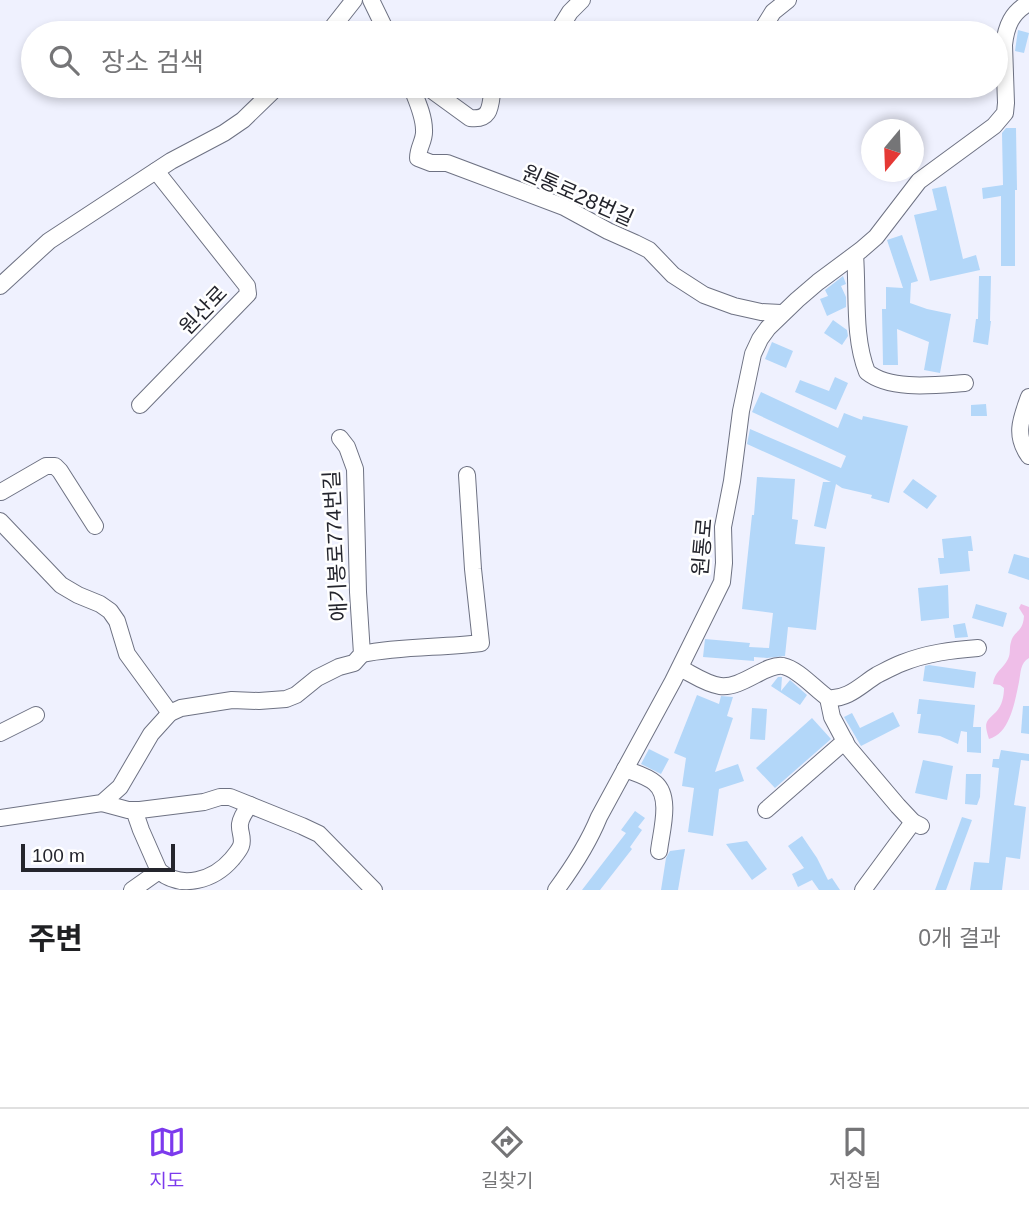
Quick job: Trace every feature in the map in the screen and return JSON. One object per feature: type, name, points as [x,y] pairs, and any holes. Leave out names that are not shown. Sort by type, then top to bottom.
[{"type":"street","points":[[337,21],[354,0]]},
{"type":"street","points":[[371,0],[381,21]]},
{"type":"street","points":[[564,21],[582,0]]},
{"type":"street","points":[[767,21],[773,12],[788,0]]},
{"type":"street","name":"원통로","points":[[1008,29],[1013,15],[1029,3]]},
{"type":"street","points":[[0,286],[49,240],[156,171],[224,133],[243,120],[266,98]]},
{"type":"street","name":"원통로28번길","points":[[415,98],[425,129],[418,158],[431,163],[447,163],[564,207],[649,250],[673,275],[704,295],[734,306],[781,313]]},
{"type":"street","points":[[442,98],[470,118],[478,119],[484,118],[488,113],[491,98]]},
{"type":"street","name":"원통로","points":[[556,890],[590,839],[598,817],[680,668],[722,582],[723,527],[741,411],[753,354],[760,338],[781,313],[876,237],[919,181],[994,126],[1002,118],[1006,98]]},
{"type":"street","name":"원산로","points":[[140,405],[248,294],[247,286],[156,171]]},
{"type":"street","points":[[855,255],[857,331],[867,372],[905,385],[965,383]]},
{"type":"street","points":[[1029,397],[1020,428],[1022,445],[1029,456]]},
{"type":"street","name":"애기봉로774번길","points":[[340,438],[347,447],[355,469],[362,654]]},
{"type":"street","points":[[0,493],[46,466],[55,467],[95,526]]},
{"type":"street","points":[[102,803],[120,787],[151,734],[170,713],[181,708],[232,700],[286,699],[296,695],[317,678],[354,663],[362,654],[381,650],[481,643],[467,475]]},
{"type":"street","points":[[0,520],[61,585],[110,611],[117,621],[127,654],[170,713]]},
{"type":"street","points":[[680,668],[706,682],[724,686],[735,685],[782,666],[795,672],[828,698],[834,699],[845,696],[877,675],[922,656],[978,648]]},
{"type":"street","points":[[828,698],[832,717],[845,741],[874,779],[917,824],[863,890]]},
{"type":"street","points":[[0,733],[36,715]]},
{"type":"street","points":[[766,810],[845,741]]},
{"type":"street","points":[[625,769],[643,776],[661,790],[665,806],[659,851]]},
{"type":"street","points":[[0,818],[102,803],[134,810],[165,808],[230,797],[319,834],[374,890]]},
{"type":"street","points":[[134,810],[163,876],[173,880],[197,882],[214,875],[242,845],[240,823],[250,804]]},
{"type":"street","points":[[132,890],[159,871]]},
{"type":"shaded area","points":[[1021,604],[1029,607],[1029,658],[1021,668],[1007,724],[996,736],[989,739],[986,723],[1000,707],[1004,691],[1000,685],[993,684],[997,673],[1008,659],[1012,638],[1022,626],[1024,616],[1019,608]]},
{"type":"building","points":[[1018,30],[1029,33],[1024,53],[1015,51]]},
{"type":"building","points":[[1006,128],[1016,128],[1015,266],[1001,266],[1001,196],[983,199],[982,188],[1003,185],[1002,133]]},
{"type":"building","points":[[946,186],[963,259],[976,255],[980,270],[930,281],[914,215],[937,210],[932,189]]},
{"type":"building","points":[[902,235],[918,281],[911,283],[910,303],[951,314],[940,373],[924,370],[929,342],[897,329],[898,365],[883,365],[882,309],[886,309],[886,287],[903,288],[887,240]]},
{"type":"building","points":[[843,276],[846,284],[841,286],[846,297],[846,307],[827,316],[820,299],[828,296],[825,290]]},
{"type":"building","points":[[979,276],[991,276],[988,345],[973,342],[978,319]]},
{"type":"building","points":[[833,320],[847,330],[848,336],[842,345],[824,333]]},
{"type":"building","points":[[772,342],[793,351],[786,368],[765,359]]},
{"type":"building","points":[[835,377],[848,383],[836,410],[795,392],[800,380],[829,391]]},
{"type":"building","points":[[761,392],[838,428],[844,413],[862,420],[863,416],[908,426],[889,503],[836,484],[826,529],[814,526],[823,482],[831,482],[747,444],[750,429],[841,468],[846,456],[752,412]]},
{"type":"building","points":[[986,404],[987,416],[971,416],[971,405]]},
{"type":"building","points":[[757,477],[795,479],[792,519],[798,520],[795,544],[825,547],[816,630],[788,627],[785,656],[754,657],[754,661],[703,657],[705,639],[750,643],[749,647],[769,648],[773,613],[742,609]]},
{"type":"building","points":[[913,479],[937,496],[927,509],[903,492]]},
{"type":"building","points":[[971,536],[973,551],[968,551],[970,571],[940,574],[938,558],[944,558],[942,539]]},
{"type":"building","points":[[1014,554],[1029,558],[1029,580],[1008,573]]},
{"type":"building","points":[[948,585],[949,618],[921,621],[918,588]]},
{"type":"building","points":[[976,604],[1007,613],[1003,627],[972,618]]},
{"type":"building","points":[[965,623],[968,637],[955,638],[953,625]]},
{"type":"building","points":[[925,666],[976,672],[974,688],[923,681]]},
{"type":"building","points":[[778,677],[782,677],[781,691],[790,680],[807,695],[800,705],[771,686]]},
{"type":"building","points":[[697,695],[719,704],[721,696],[733,697],[727,716],[733,718],[715,772],[738,764],[744,781],[719,789],[713,836],[688,832],[694,788],[682,786],[686,758],[674,753]]},
{"type":"building","points":[[919,699],[975,705],[973,727],[981,727],[981,753],[967,752],[967,732],[961,731],[958,744],[940,736],[918,733],[921,714],[917,714]]},
{"type":"building","points":[[1023,706],[1029,706],[1029,734],[1021,733]]},
{"type":"building","points":[[752,708],[767,709],[765,740],[750,739]]},
{"type":"building","points":[[893,712],[900,726],[861,746],[844,717],[852,713],[860,728]]},
{"type":"building","points":[[812,718],[831,739],[775,788],[756,768]]},
{"type":"building","points":[[649,749],[669,759],[661,774],[641,764]]},
{"type":"building","points":[[1001,750],[1029,754],[1029,761],[1021,760],[1014,805],[1026,807],[1020,859],[1006,857],[1002,890],[970,890],[974,862],[989,863],[999,768],[992,767],[993,759],[999,759]]},
{"type":"building","points":[[923,760],[953,766],[947,800],[915,793]]},
{"type":"building","points":[[966,774],[981,774],[977,805],[965,804]]},
{"type":"building","points":[[635,811],[645,818],[638,827],[642,830],[630,847],[632,849],[600,890],[582,890],[626,833],[621,830]]},
{"type":"building","points":[[962,817],[972,820],[946,890],[935,890]]},
{"type":"building","points":[[802,836],[828,880],[832,878],[840,890],[819,890],[812,880],[798,887],[792,874],[804,868],[788,846]]},
{"type":"building","points":[[747,841],[767,869],[752,880],[726,844]]},
{"type":"building","points":[[685,849],[678,890],[661,890],[666,858],[670,851]]}]
